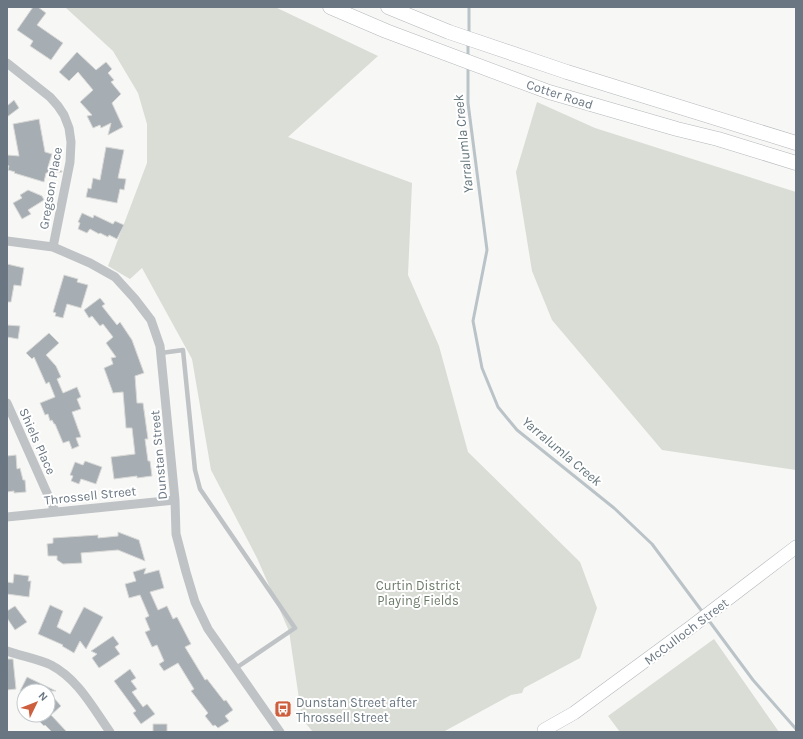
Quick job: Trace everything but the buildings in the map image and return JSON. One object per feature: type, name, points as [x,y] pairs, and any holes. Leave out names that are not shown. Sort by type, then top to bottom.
[{"type":"main road","name":"Cotter Road","points":[[330,7],[386,31],[549,92],[677,129],[718,139],[796,163]]},
{"type":"main road","name":"Cotter Road","points":[[388,7],[449,32],[567,72],[796,143]]},
{"type":"main road","name":"McCulloch Street","points":[[541,731],[574,713],[796,547]]},
{"type":"main road","name":"McCulloch Street","points":[[558,732],[574,713]]},
{"type":"street","name":"Gregson Place","points":[[7,63],[50,97],[64,115],[68,128],[71,142],[70,162],[53,248]]},
{"type":"street","name":"Dunstan Street","points":[[7,241],[53,248],[90,263],[115,277],[135,299],[151,320],[161,353],[175,500],[176,534],[195,602],[208,629],[280,732]]},
{"type":"street","name":"Shiels Place","points":[[7,403],[55,511]]},
{"type":"street","name":"Throssell Street","points":[[7,517],[175,500]]},
{"type":"street","points":[[7,651],[51,665],[68,677],[85,694],[110,732]]},
{"type":"lane","points":[[161,353],[183,350],[195,470],[200,489],[295,628],[236,668]]},
{"type":"green space","name":"Curtin District Playing Fields","points":[[65,7],[275,7],[378,56],[288,137],[412,183],[408,275],[439,346],[468,452],[580,562],[597,608],[580,658],[524,688],[522,693],[511,695],[443,732],[313,732],[302,719],[289,631],[257,558],[211,470],[192,359],[142,268],[130,279],[108,266],[147,163],[147,124],[138,93],[113,51]]},
{"type":"green space","points":[[537,102],[595,128],[796,192],[796,470],[662,450],[552,320],[532,271],[516,172]]},
{"type":"green space","points":[[714,639],[779,732],[620,732],[608,716]]},
{"type":"waterway","name":"Yarralumla Creek","points":[[469,7],[469,35]]},
{"type":"waterway","name":"Yarralumla Creek","points":[[468,43],[468,57]]},
{"type":"waterway","name":"Yarralumla Creek","points":[[468,65],[468,103],[487,250],[473,321],[482,368],[498,407],[517,430],[614,508],[652,544],[704,614]]},
{"type":"waterway","name":"Yarralumla Creek","points":[[707,618],[753,680],[796,729]]},
{"type":"place","name":"Dunstan Street after Throssell Street","points":[[283,709]]}]
